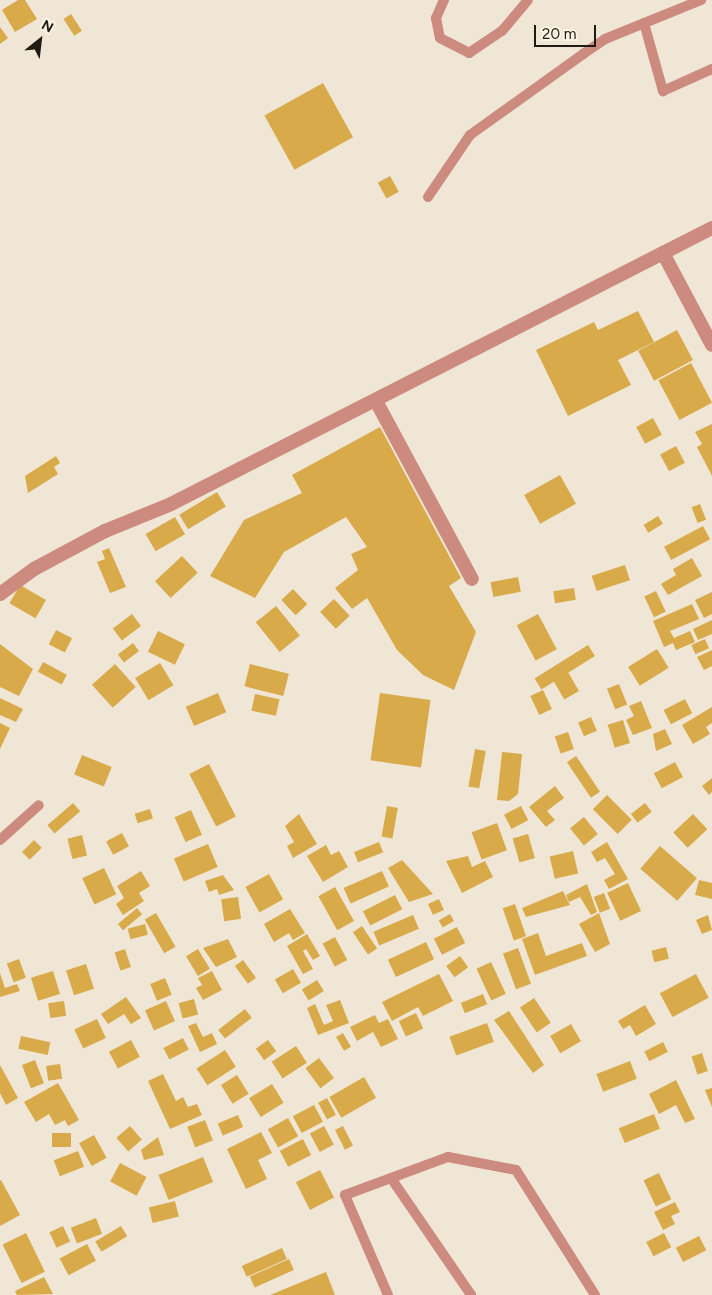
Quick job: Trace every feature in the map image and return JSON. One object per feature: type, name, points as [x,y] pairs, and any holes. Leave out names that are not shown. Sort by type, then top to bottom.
[{"type":"street","points":[[0,594],[34,569],[105,531],[171,504],[712,228]]},
{"type":"street","points":[[663,253],[712,345]]},
{"type":"street","points":[[376,401],[472,579]]},
{"type":"lane","points":[[444,0],[436,18],[440,38],[469,53],[502,31],[528,0]]},
{"type":"lane","points":[[428,198],[470,135],[583,54],[644,23],[702,0]]},
{"type":"lane","points":[[644,23],[663,91],[712,69]]},
{"type":"lane","points":[[0,840],[39,805]]},
{"type":"lane","points":[[388,1295],[345,1195],[448,1157],[516,1170],[595,1295]]},
{"type":"lane","points":[[391,1178],[470,1295]]},
{"type":"building","points":[[18,0],[25,0],[37,19],[15,32],[2,10]]},
{"type":"building","points":[[71,14],[82,31],[74,36],[63,19]]},
{"type":"building","points":[[0,27],[8,38],[0,44]]},
{"type":"building","points":[[323,83],[353,137],[294,170],[264,115]]},
{"type":"building","points":[[390,176],[399,192],[386,199],[378,183]]},
{"type":"building","points":[[638,311],[654,342],[618,360],[631,385],[568,416],[536,350],[594,322],[598,330]]},
{"type":"building","points":[[677,330],[693,360],[654,381],[638,351]]},
{"type":"building","points":[[691,363],[712,403],[679,420],[658,380]]},
{"type":"building","points":[[653,418],[662,435],[645,444],[636,427]]},
{"type":"building","points":[[712,424],[712,476],[697,447],[702,444],[695,432]]},
{"type":"building","points":[[380,427],[461,578],[449,586],[476,632],[454,690],[423,675],[397,650],[367,598],[352,609],[335,588],[358,570],[351,554],[367,547],[346,517],[284,552],[255,598],[210,576],[244,520],[302,493],[292,475]]},
{"type":"building","points":[[676,446],[685,463],[669,471],[660,454]]},
{"type":"building","points":[[56,456],[60,463],[54,467],[58,474],[28,493],[25,476]]},
{"type":"building","points":[[560,475],[576,504],[540,524],[524,495]]},
{"type":"building","points":[[217,492],[226,507],[188,529],[179,515]]},
{"type":"building","points":[[700,504],[706,520],[698,523],[692,507]]},
{"type":"building","points":[[658,516],[663,524],[648,533],[644,525]]},
{"type":"building","points":[[175,517],[185,534],[156,551],[146,534]]},
{"type":"building","points":[[703,526],[710,539],[671,560],[664,547]]},
{"type":"building","points":[[109,548],[126,587],[110,593],[97,562],[105,559],[102,551]]},
{"type":"building","points":[[182,556],[198,573],[171,598],[155,581]]},
{"type":"building","points":[[692,558],[702,576],[668,595],[661,584],[676,575],[673,569]]},
{"type":"building","points":[[625,565],[630,580],[597,591],[592,576]]},
{"type":"building","points":[[518,577],[521,592],[493,597],[491,582]]},
{"type":"building","points":[[20,585],[46,600],[35,618],[10,603]]},
{"type":"building","points":[[574,588],[576,600],[555,603],[553,591]]},
{"type":"building","points":[[293,589],[307,604],[296,615],[281,600]]},
{"type":"building","points":[[656,591],[666,612],[654,617],[644,596]]},
{"type":"building","points":[[712,592],[712,614],[704,618],[695,600]]},
{"type":"building","points":[[334,599],[350,616],[336,629],[320,612]]},
{"type":"building","points":[[692,604],[699,619],[670,631],[674,638],[690,631],[695,642],[676,650],[673,643],[664,647],[653,621]]},
{"type":"building","points":[[276,606],[300,636],[280,652],[256,622]]},
{"type":"building","points":[[132,614],[141,626],[122,640],[113,628]]},
{"type":"building","points":[[538,614],[557,649],[536,661],[517,625]]},
{"type":"building","points":[[712,620],[712,634],[698,640],[693,629]]},
{"type":"building","points":[[56,630],[72,638],[65,652],[49,644]]},
{"type":"building","points":[[158,631],[185,644],[175,665],[148,652]]},
{"type":"building","points":[[705,639],[709,648],[695,654],[691,645]]},
{"type":"building","points":[[133,643],[139,651],[124,662],[118,654]]},
{"type":"building","points":[[0,644],[33,669],[19,696],[0,687]]},
{"type":"building","points":[[588,645],[595,656],[541,689],[535,678]]},
{"type":"building","points":[[657,649],[669,668],[640,686],[628,667]]},
{"type":"building","points":[[712,650],[712,666],[704,670],[697,657]]},
{"type":"building","points":[[43,662],[67,675],[62,684],[38,672]]},
{"type":"building","points":[[160,663],[173,685],[149,700],[135,678]]},
{"type":"building","points":[[115,664],[136,687],[113,708],[92,685]]},
{"type":"building","points":[[250,664],[289,674],[283,696],[244,686]]},
{"type":"building","points":[[568,672],[579,691],[564,700],[553,680]]},
{"type":"building","points":[[619,684],[627,704],[615,709],[607,689]]},
{"type":"building","points":[[543,690],[552,709],[539,715],[530,696]]},
{"type":"building","points":[[218,693],[226,712],[194,726],[186,707]]},
{"type":"building","points":[[380,693],[431,700],[421,767],[371,760]]},
{"type":"building","points":[[255,694],[279,699],[276,716],[251,711]]},
{"type":"building","points":[[0,698],[23,709],[16,722],[0,715]]},
{"type":"building","points":[[685,699],[692,713],[671,724],[664,710]]},
{"type":"building","points":[[641,701],[652,728],[633,735],[626,720],[634,716],[629,706]]},
{"type":"building","points":[[712,707],[712,723],[706,727],[710,734],[693,744],[682,725]]},
{"type":"building","points":[[591,717],[597,731],[584,736],[578,722]]},
{"type":"building","points":[[623,720],[630,743],[615,748],[608,725]]},
{"type":"building","points":[[0,723],[10,728],[0,749]]},
{"type":"building","points":[[665,729],[672,744],[656,751],[653,734]]},
{"type":"building","points":[[568,732],[574,749],[561,754],[555,737]]},
{"type":"building","points":[[475,749],[486,751],[479,788],[468,786]]},
{"type":"building","points":[[502,752],[522,754],[518,794],[509,801],[497,800]]},
{"type":"building","points":[[82,755],[112,767],[104,786],[74,774]]},
{"type":"building","points":[[576,756],[600,792],[591,798],[567,762]]},
{"type":"building","points":[[675,762],[683,777],[662,788],[654,773]]},
{"type":"building","points":[[209,764],[236,817],[216,827],[189,774]]},
{"type":"building","points":[[712,778],[712,792],[709,795],[702,786]]},
{"type":"building","points":[[555,786],[564,798],[547,811],[555,820],[546,827],[529,807]]},
{"type":"building","points":[[607,795],[632,820],[618,834],[593,809]]},
{"type":"building","points":[[73,803],[80,811],[55,834],[47,825]]},
{"type":"building","points":[[645,803],[652,812],[638,823],[631,814]]},
{"type":"building","points":[[387,806],[398,808],[392,838],[382,837]]},
{"type":"building","points":[[521,806],[528,820],[511,829],[504,815]]},
{"type":"building","points":[[150,809],[153,819],[138,823],[135,814]]},
{"type":"building","points":[[191,810],[202,835],[186,842],[175,817]]},
{"type":"building","points":[[299,814],[317,844],[293,858],[287,846],[294,842],[285,826]]},
{"type":"building","points":[[693,814],[707,829],[688,848],[673,832]]},
{"type":"building","points":[[584,817],[598,834],[584,845],[570,828]]},
{"type":"building","points":[[497,823],[507,850],[482,859],[472,832]]},
{"type":"building","points":[[122,833],[129,846],[113,855],[106,841]]},
{"type":"building","points":[[528,834],[535,858],[520,862],[513,838]]},
{"type":"building","points":[[82,835],[87,855],[73,859],[67,839]]},
{"type":"building","points":[[34,840],[42,848],[30,860],[22,852]]},
{"type":"building","points":[[379,842],[383,852],[358,862],[354,852]]},
{"type":"building","points":[[607,842],[628,879],[609,889],[604,880],[615,874],[605,858],[597,862],[591,852]]},
{"type":"building","points":[[208,844],[218,867],[184,881],[174,858]]},
{"type":"building","points":[[326,845],[331,855],[339,851],[348,867],[323,882],[307,856]]},
{"type":"building","points":[[660,846],[697,878],[677,901],[640,869]]},
{"type":"building","points":[[573,851],[578,873],[555,879],[550,856]]},
{"type":"building","points":[[468,856],[472,867],[485,861],[493,877],[462,893],[446,861]]},
{"type":"building","points":[[402,860],[433,894],[409,902],[388,868]]},
{"type":"building","points":[[104,868],[116,894],[95,904],[82,878]]},
{"type":"building","points":[[141,871],[150,886],[139,893],[144,901],[123,915],[116,904],[124,898],[117,886]]},
{"type":"building","points":[[382,871],[389,887],[351,904],[344,888]]},
{"type":"building","points":[[269,874],[283,899],[259,912],[245,887]]},
{"type":"building","points":[[223,875],[234,890],[219,895],[217,889],[209,892],[205,881]]},
{"type":"building","points":[[699,880],[712,883],[712,899],[695,895]]},
{"type":"building","points":[[628,883],[641,911],[620,921],[607,893]]},
{"type":"building","points":[[587,884],[597,912],[591,915],[580,897],[569,902],[566,895]]},
{"type":"building","points":[[335,887],[354,921],[337,930],[318,896]]},
{"type":"building","points":[[563,891],[570,905],[526,917],[522,908]]},
{"type":"building","points":[[604,893],[610,909],[600,913],[594,897]]},
{"type":"building","points":[[395,895],[402,909],[370,926],[363,911]]},
{"type":"building","points":[[238,897],[241,919],[224,921],[221,899]]},
{"type":"building","points":[[439,899],[444,910],[433,915],[428,904]]},
{"type":"building","points":[[515,904],[526,936],[514,940],[503,908]]},
{"type":"building","points":[[137,908],[142,914],[123,930],[118,924]]},
{"type":"building","points":[[290,909],[305,933],[293,940],[289,933],[274,942],[264,924]]},
{"type":"building","points":[[156,913],[176,947],[164,953],[145,920]]},
{"type":"building","points":[[599,913],[610,944],[595,952],[579,924]]},
{"type":"building","points":[[450,914],[454,921],[443,927],[439,921]]},
{"type":"building","points":[[413,915],[419,929],[379,946],[373,932]]},
{"type":"building","points":[[708,915],[712,930],[702,934],[696,920]]},
{"type":"building","points":[[145,924],[148,935],[130,939],[128,929]]},
{"type":"building","points":[[362,926],[377,948],[368,955],[353,932]]},
{"type":"building","points":[[457,927],[465,943],[442,955],[434,939]]},
{"type":"building","points":[[538,933],[546,956],[582,943],[587,956],[535,975],[522,939]]},
{"type":"building","points":[[307,934],[320,956],[313,960],[306,949],[303,951],[313,969],[303,974],[287,946]]},
{"type":"building","points":[[335,937],[347,960],[335,967],[323,944]]},
{"type":"building","points":[[228,939],[237,957],[216,967],[203,948]]},
{"type":"building","points":[[426,942],[434,959],[396,977],[388,960]]},
{"type":"building","points":[[666,947],[669,959],[654,962],[651,951]]},
{"type":"building","points":[[518,948],[531,984],[516,989],[503,953]]},
{"type":"building","points":[[125,949],[131,967],[120,970],[115,952]]},
{"type":"building","points":[[198,949],[210,969],[198,976],[186,956]]},
{"type":"building","points":[[460,956],[468,967],[454,977],[446,966]]},
{"type":"building","points":[[19,959],[26,978],[14,982],[7,963]]},
{"type":"building","points":[[243,960],[256,978],[248,984],[235,966]]},
{"type":"building","points":[[491,962],[506,994],[491,1000],[476,969]]},
{"type":"building","points":[[86,964],[94,989],[74,995],[66,970]]},
{"type":"building","points":[[293,969],[301,983],[283,993],[275,980]]},
{"type":"building","points":[[53,971],[60,994],[38,1001],[31,978]]},
{"type":"building","points":[[212,971],[222,990],[203,1000],[196,988],[202,985],[198,978]]},
{"type":"building","points":[[0,973],[5,988],[17,984],[20,991],[0,997]]},
{"type":"building","points":[[439,974],[453,1001],[423,1016],[418,1007],[392,1021],[382,1002]]},
{"type":"building","points":[[696,974],[709,998],[672,1017],[660,993]]},
{"type":"building","points":[[165,978],[172,995],[157,1001],[150,984]]},
{"type":"building","points":[[317,980],[324,991],[309,1001],[302,990]]},
{"type":"building","points":[[483,994],[487,1004],[465,1013],[461,1003]]},
{"type":"building","points":[[126,997],[141,1018],[131,1024],[124,1014],[108,1024],[101,1014]]},
{"type":"building","points":[[534,998],[551,1023],[537,1032],[520,1008]]},
{"type":"building","points":[[194,999],[198,1014],[183,1019],[179,1003]]},
{"type":"building","points":[[340,1000],[349,1023],[318,1035],[307,1008],[315,1004],[324,1025],[333,1021],[326,1005]]},
{"type":"building","points":[[64,1001],[66,1016],[50,1018],[48,1003]]},
{"type":"building","points":[[166,1001],[175,1021],[154,1030],[145,1010]]},
{"type":"building","points":[[645,1005],[656,1024],[636,1036],[630,1025],[623,1029],[618,1021]]},
{"type":"building","points":[[245,1009],[252,1018],[225,1039],[218,1030]]},
{"type":"building","points":[[509,1011],[544,1065],[533,1073],[494,1020]]},
{"type":"building","points":[[416,1013],[423,1028],[406,1036],[399,1021]]},
{"type":"building","points":[[375,1015],[379,1023],[388,1019],[398,1039],[381,1047],[373,1032],[357,1041],[350,1027]]},
{"type":"building","points":[[97,1019],[106,1038],[83,1049],[74,1030]]},
{"type":"building","points":[[196,1023],[203,1037],[212,1033],[217,1044],[200,1052],[188,1026]]},
{"type":"building","points":[[487,1023],[494,1042],[456,1055],[449,1037]]},
{"type":"building","points":[[571,1024],[581,1041],[560,1053],[550,1036]]},
{"type":"building","points":[[343,1033],[351,1047],[344,1051],[336,1037]]},
{"type":"building","points":[[21,1036],[50,1042],[48,1055],[18,1049]]},
{"type":"building","points":[[183,1038],[189,1050],[169,1060],[163,1048]]},
{"type":"building","points":[[131,1040],[140,1057],[118,1069],[109,1052]]},
{"type":"building","points":[[268,1040],[276,1051],[264,1060],[256,1049]]},
{"type":"building","points":[[663,1042],[668,1052],[649,1061],[644,1052]]},
{"type":"building","points":[[296,1046],[307,1063],[283,1079],[272,1062]]},
{"type":"building","points":[[225,1050],[236,1067],[207,1085],[196,1069]]},
{"type":"building","points":[[702,1053],[708,1071],[697,1074],[692,1056]]},
{"type":"building","points":[[319,1058],[334,1078],[320,1088],[305,1068]]},
{"type":"building","points":[[35,1060],[44,1083],[31,1088],[22,1065]]},
{"type":"building","points":[[630,1061],[637,1079],[603,1092],[596,1074]]},
{"type":"building","points":[[60,1064],[62,1079],[48,1081],[46,1066]]},
{"type":"building","points":[[0,1065],[18,1098],[6,1105],[0,1093]]},
{"type":"building","points":[[163,1074],[176,1101],[183,1097],[188,1107],[197,1104],[202,1115],[170,1129],[148,1081]]},
{"type":"building","points":[[237,1075],[249,1094],[233,1104],[221,1085]]},
{"type":"building","points":[[364,1077],[376,1098],[341,1118],[329,1097]]},
{"type":"building","points":[[676,1080],[695,1119],[685,1123],[676,1105],[659,1114],[649,1094]]},
{"type":"building","points":[[58,1083],[79,1120],[68,1126],[65,1120],[55,1125],[49,1114],[36,1122],[24,1102]]},
{"type":"building","points":[[272,1084],[284,1103],[261,1117],[249,1098]]},
{"type":"building","points":[[712,1088],[712,1107],[705,1090]]},
{"type":"building","points":[[327,1098],[336,1115],[327,1119],[318,1103]]},
{"type":"building","points":[[314,1105],[323,1122],[302,1133],[293,1116]]},
{"type":"building","points":[[654,1114],[660,1129],[625,1143],[619,1128]]},
{"type":"building","points":[[238,1115],[243,1127],[223,1136],[218,1124]]},
{"type":"building","points":[[288,1118],[298,1136],[278,1148],[268,1129]]},
{"type":"building","points":[[205,1120],[213,1141],[195,1147],[187,1127]]},
{"type":"building","points":[[130,1126],[142,1140],[128,1151],[116,1138]]},
{"type":"building","points":[[324,1126],[334,1145],[320,1152],[310,1134]]},
{"type":"building","points":[[343,1126],[353,1146],[345,1150],[335,1130]]},
{"type":"building","points":[[261,1132],[272,1153],[258,1160],[267,1179],[246,1189],[227,1149]]},
{"type":"building","points":[[52,1133],[71,1133],[71,1147],[52,1147]]},
{"type":"building","points":[[94,1135],[107,1158],[92,1166],[79,1143]]},
{"type":"building","points":[[158,1137],[164,1155],[144,1160],[141,1150]]},
{"type":"building","points":[[303,1139],[311,1155],[288,1167],[280,1151]]},
{"type":"building","points":[[78,1151],[84,1167],[60,1176],[54,1160]]},
{"type":"building","points":[[203,1157],[213,1182],[169,1200],[158,1175]]},
{"type":"building","points":[[120,1163],[146,1177],[137,1196],[110,1182]]},
{"type":"building","points":[[320,1170],[334,1198],[310,1210],[296,1182]]},
{"type":"building","points":[[659,1173],[671,1199],[656,1206],[644,1180]]},
{"type":"building","points":[[0,1181],[20,1215],[0,1226]]},
{"type":"building","points":[[175,1201],[179,1217],[153,1223],[149,1208]]},
{"type":"building","points":[[675,1202],[680,1212],[671,1216],[675,1224],[663,1230],[654,1212]]},
{"type":"building","points":[[96,1218],[102,1234],[77,1244],[71,1228]]},
{"type":"building","points":[[63,1226],[70,1241],[57,1248],[49,1232]]},
{"type":"building","points":[[121,1226],[127,1236],[101,1252],[95,1241]]},
{"type":"building","points":[[26,1233],[45,1272],[21,1283],[3,1244]]},
{"type":"building","points":[[664,1233],[671,1247],[653,1256],[646,1242]]},
{"type":"building","points":[[699,1236],[706,1250],[683,1262],[676,1248]]},
{"type":"building","points":[[87,1244],[96,1261],[69,1275],[60,1259]]},
{"type":"building","points":[[282,1248],[287,1259],[247,1277],[242,1266]]},
{"type":"building","points":[[289,1259],[294,1270],[255,1287],[250,1276]]},
{"type":"building","points":[[326,1272],[335,1295],[270,1295]]},
{"type":"building","points":[[44,1277],[53,1294],[17,1295],[15,1291]]}]
